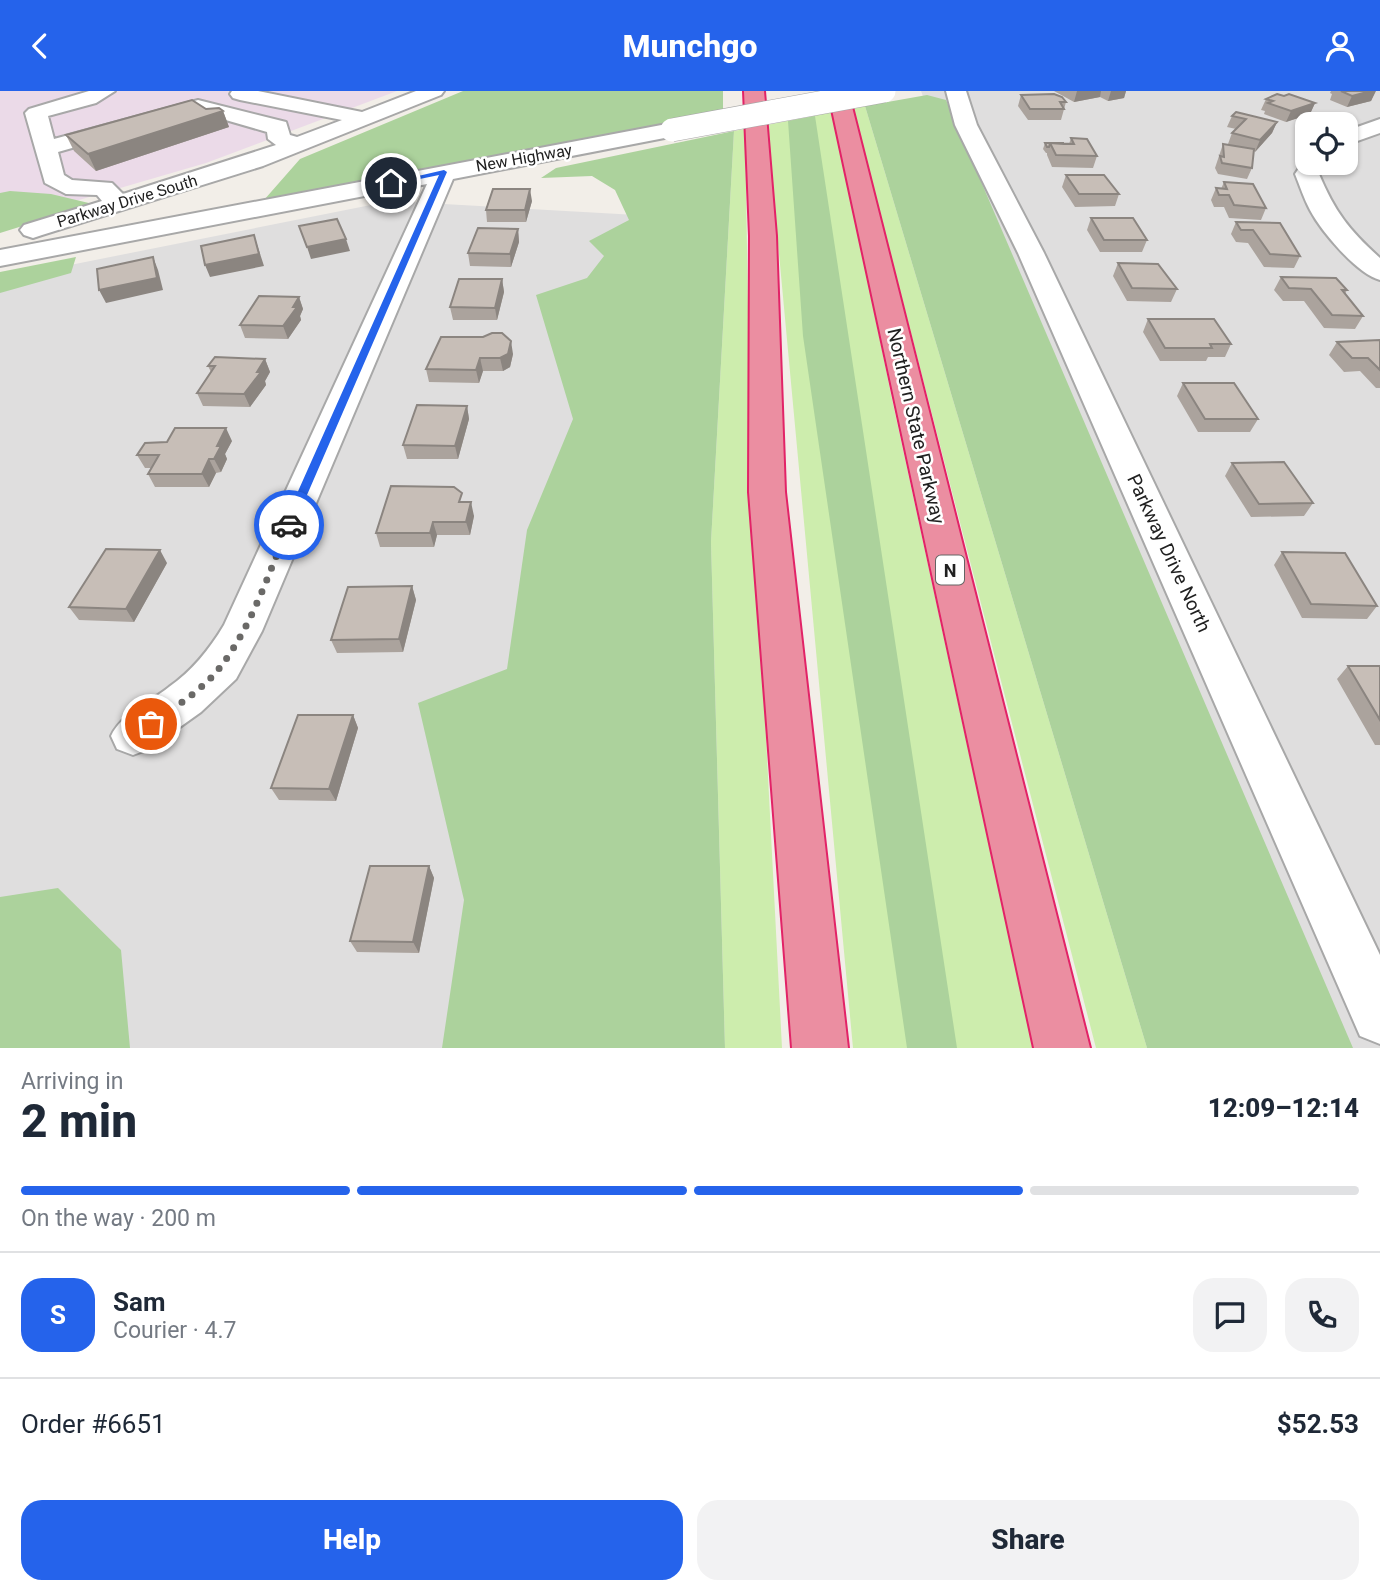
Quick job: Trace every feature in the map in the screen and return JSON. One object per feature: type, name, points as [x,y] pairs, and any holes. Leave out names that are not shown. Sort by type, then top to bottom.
[{"type":"highway","points":[[754,91],[763,236],[767,492],[820,1048]]},
{"type":"highway","name":"Northern State Parkway","points":[[838,91],[1062,1048]]},
{"type":"street","points":[[105,91],[89,99],[36,113],[53,178],[66,187],[115,190]]},
{"type":"street","points":[[224,91],[325,109],[365,120]]},
{"type":"street","name":"Parkway Drive South","points":[[0,241],[67,219],[115,190],[255,161],[435,91]]},
{"type":"street","name":"New Highway","points":[[0,258],[884,91]]},
{"type":"street","name":"Parkway Drive North","points":[[956,91],[966,125],[1048,291],[1380,1016]]},
{"type":"street","points":[[47,148],[198,106],[255,120],[262,125],[278,127],[279,139],[300,144]]},
{"type":"street","points":[[232,139],[270,126]]},
{"type":"street","points":[[1358,134],[1380,126]]},
{"type":"street","points":[[150,170],[181,161]]},
{"type":"street","points":[[234,214],[240,187],[255,161]]},
{"type":"street","points":[[133,736],[186,699],[220,667],[242,631],[444,172]]},
{"type":"street","points":[[1307,175],[1322,211],[1348,243],[1380,272]]},
{"type":"street","points":[[56,247],[47,241],[46,234],[67,219]]},
{"type":"shaded area","points":[[0,91],[397,91],[206,163],[0,223]]},
{"type":"shaded area","points":[[921,91],[1380,91],[1380,1048],[1271,1048]]},
{"type":"shaded area","points":[[391,201],[672,217],[599,1048],[0,1048],[0,279]]},
{"type":"green space","points":[[463,91],[723,91],[723,112],[264,200],[300,159]]},
{"type":"green space","points":[[927,95],[946,100],[1353,1048],[1147,1048],[865,106]]},
{"type":"green space","points":[[865,106],[1147,1048],[1096,1048],[853,109]]},
{"type":"green space","points":[[833,112],[892,399],[1033,1048],[853,1048],[767,125]]},
{"type":"green space","points":[[815,116],[957,1048],[907,1048],[803,336],[788,121]]},
{"type":"green space","points":[[745,129],[750,427],[782,1048],[725,1048],[711,542],[734,131]]},
{"type":"green space","points":[[734,131],[711,542],[725,1048],[442,1048],[464,900],[418,703],[507,669],[527,530],[573,419],[536,295],[587,278],[604,256],[589,241],[629,220],[615,190],[592,176],[541,178],[556,168]]},
{"type":"green space","points":[[10,191],[51,194],[93,204],[0,233],[0,193]]},
{"type":"green space","points":[[76,257],[71,273],[0,293],[0,272]]},
{"type":"green space","points":[[58,888],[121,950],[130,1048],[0,1048],[0,897]]},
{"type":"building","points":[[1341,91],[1371,91],[1352,96]]},
{"type":"building","points":[[1054,94],[1066,102],[1060,102],[1064,109],[1030,109],[1021,95]]},
{"type":"building","points":[[1277,94],[1289,94],[1315,103],[1291,111],[1268,103],[1273,101],[1266,99]]},
{"type":"building","points":[[192,100],[206,109],[219,108],[223,111],[88,154],[66,135]]},
{"type":"building","points":[[1236,112],[1277,122],[1260,140],[1232,133],[1246,119],[1232,116]]},
{"type":"building","points":[[1071,138],[1087,139],[1097,156],[1056,155],[1050,143],[1074,144]]},
{"type":"building","points":[[1223,144],[1254,149],[1252,168],[1222,163],[1220,156],[1224,157]]},
{"type":"building","points":[[1066,175],[1104,175],[1119,194],[1079,194]]},
{"type":"building","points":[[1224,182],[1253,184],[1266,208],[1234,205],[1229,195],[1219,195],[1216,188],[1227,189]]},
{"type":"building","points":[[493,189],[530,189],[525,210],[486,210]]},
{"type":"building","points":[[1091,218],[1133,218],[1147,240],[1104,240]]},
{"type":"building","points":[[337,219],[346,239],[307,247],[299,226]]},
{"type":"building","points":[[1236,222],[1280,223],[1300,256],[1270,254],[1253,230],[1241,230]]},
{"type":"building","points":[[478,228],[518,229],[510,254],[468,253]]},
{"type":"building","points":[[254,235],[259,254],[205,265],[201,246]]},
{"type":"building","points":[[153,257],[157,278],[99,290],[97,269]]},
{"type":"building","points":[[1118,263],[1158,264],[1177,289],[1132,288]]},
{"type":"building","points":[[1281,277],[1336,278],[1363,316],[1332,315],[1311,289],[1289,288]]},
{"type":"building","points":[[459,279],[502,279],[495,308],[450,307]]},
{"type":"building","points":[[259,296],[299,297],[293,307],[297,307],[283,326],[240,325]]},
{"type":"building","points":[[1148,319],[1214,319],[1231,344],[1210,344],[1212,348],[1165,348]]},
{"type":"building","points":[[502,333],[511,341],[508,354],[500,358],[480,358],[476,370],[426,369],[441,337],[483,337]]},
{"type":"building","points":[[1380,340],[1380,370],[1368,358],[1352,358],[1337,342]]},
{"type":"building","points":[[215,357],[265,359],[257,372],[261,372],[244,394],[197,393],[215,366],[208,366]]},
{"type":"building","points":[[1183,383],[1234,383],[1258,419],[1205,419]]},
{"type":"building","points":[[417,405],[467,406],[455,446],[403,445]]},
{"type":"building","points":[[175,428],[226,428],[217,446],[221,446],[214,459],[209,459],[202,474],[148,474],[159,455],[137,455],[145,443],[167,442]]},
{"type":"building","points":[[1284,462],[1313,503],[1259,504],[1232,463]]},
{"type":"building","points":[[391,486],[454,487],[462,493],[459,502],[471,502],[466,522],[433,522],[430,533],[376,533]]},
{"type":"building","points":[[106,549],[160,550],[126,609],[69,607]]},
{"type":"building","points":[[1282,552],[1345,553],[1377,606],[1311,604]]},
{"type":"building","points":[[412,586],[399,639],[331,640],[348,587]]},
{"type":"building","points":[[1348,666],[1380,666],[1380,720]]},
{"type":"building","points":[[298,715],[353,715],[329,789],[271,788]]},
{"type":"building","points":[[370,866],[429,866],[413,942],[350,941]]},
{"type":"way so far","points":[[151,724],[186,699],[220,667],[242,631],[289,525]]},
{"type":"route","points":[[289,525],[444,172],[391,183]]}]
